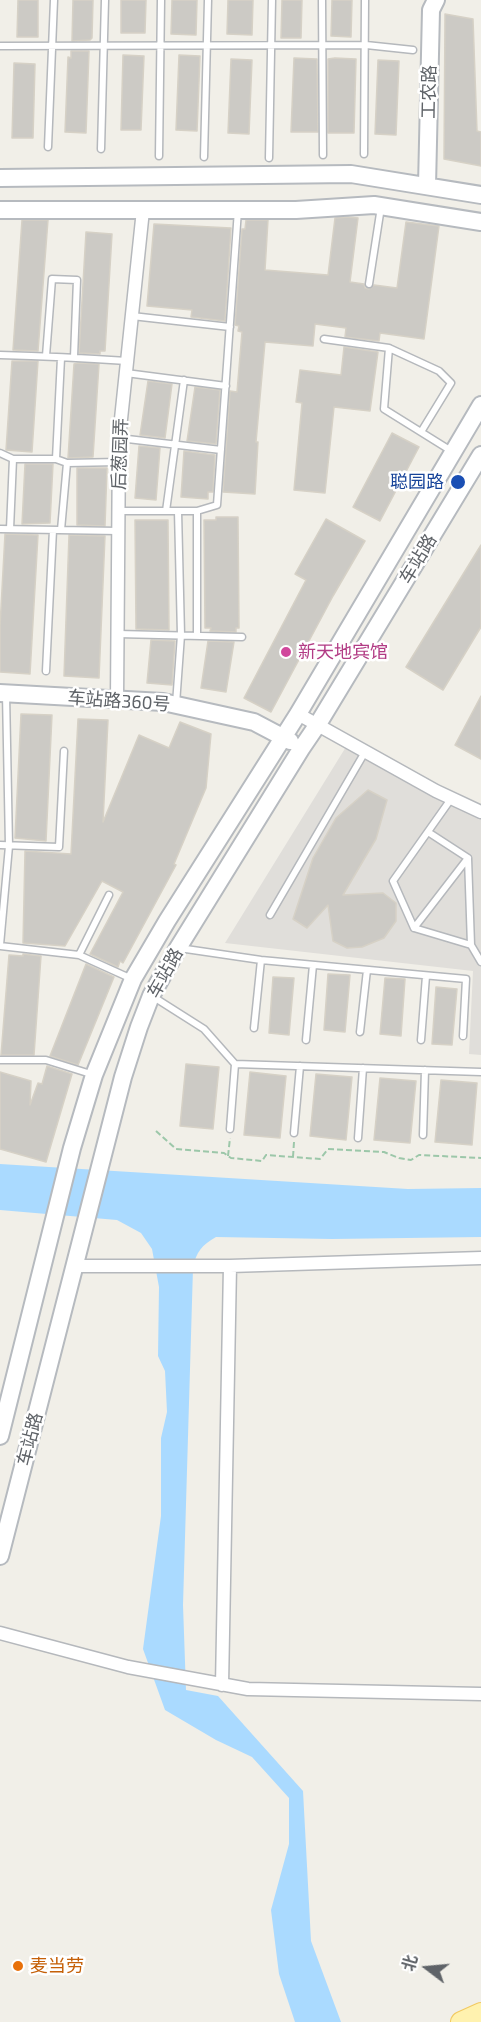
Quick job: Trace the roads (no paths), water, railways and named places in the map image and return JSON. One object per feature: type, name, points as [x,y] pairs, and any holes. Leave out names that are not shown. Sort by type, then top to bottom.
[{"type":"main road","name":"工农路","points":[[427,186],[431,10],[436,0]]},
{"type":"main road","points":[[0,178],[351,174],[481,195]]},
{"type":"main road","points":[[0,210],[296,210],[381,206],[481,222]]},
{"type":"main road","name":"车站路","points":[[0,1436],[72,1148],[94,1075],[134,979],[167,921],[298,714],[481,405]]},
{"type":"main road","name":"车站路","points":[[0,1556],[123,1077],[152,996],[178,948],[318,724],[481,455]]},
{"type":"main road","name":"车站路360号","points":[[3,693],[163,702],[254,722],[301,749]]},
{"type":"main road","points":[[461,2022],[481,2013]]},
{"type":"street","name":"后葱园弄","points":[[117,699],[119,438],[143,210]]},
{"type":"street","points":[[298,714],[481,812]]},
{"type":"street","points":[[73,1266],[230,1266],[481,1258]]},
{"type":"street","points":[[222,1685],[230,1266]]},
{"type":"street","points":[[0,1632],[128,1667],[248,1689],[481,1694]]},
{"type":"lane","points":[[48,147],[54,0]]},
{"type":"lane","points":[[101,149],[105,0]]},
{"type":"lane","points":[[159,156],[160,0]]},
{"type":"lane","points":[[204,157],[208,0]]},
{"type":"lane","points":[[269,158],[272,0]]},
{"type":"lane","points":[[322,0],[323,155]]},
{"type":"lane","points":[[364,154],[365,0]]},
{"type":"lane","points":[[0,46],[366,45],[412,50]]},
{"type":"lane","points":[[369,284],[381,206]]},
{"type":"lane","points":[[118,511],[197,511],[217,505],[238,210]]},
{"type":"lane","points":[[46,356],[52,279],[77,280],[74,357]]},
{"type":"lane","points":[[132,316],[230,327]]},
{"type":"lane","points":[[324,339],[389,348],[439,371],[452,383],[421,432]]},
{"type":"lane","points":[[389,348],[384,409],[453,452]]},
{"type":"lane","points":[[0,355],[74,357],[184,381],[225,386]]},
{"type":"lane","points":[[56,459],[61,358]]},
{"type":"lane","points":[[166,511],[184,381]]},
{"type":"lane","points":[[119,438],[221,450]]},
{"type":"lane","points":[[0,453],[13,459],[56,459],[67,463],[119,462]]},
{"type":"lane","points":[[10,529],[13,459]]},
{"type":"lane","points":[[61,530],[67,463]]},
{"type":"lane","points":[[197,511],[197,636]]},
{"type":"lane","points":[[176,705],[181,635],[178,512]]},
{"type":"lane","points":[[0,529],[118,531]]},
{"type":"lane","points":[[46,671],[53,530]]},
{"type":"lane","points":[[117,634],[242,637]]},
{"type":"lane","points":[[3,693],[9,846],[0,945],[79,955],[134,979]]},
{"type":"lane","points":[[0,845],[59,847],[64,751]]},
{"type":"lane","points":[[270,915],[366,751]]},
{"type":"lane","points":[[452,798],[393,881],[414,928],[471,945]]},
{"type":"lane","points":[[428,832],[468,858]]},
{"type":"lane","points":[[414,928],[468,858]]},
{"type":"lane","points":[[468,858],[471,945],[481,962]]},
{"type":"lane","points":[[79,955],[109,895]]},
{"type":"lane","points":[[178,948],[261,960],[465,980],[463,1036]]},
{"type":"lane","points":[[254,1028],[261,960]]},
{"type":"lane","points":[[306,1040],[313,965]]},
{"type":"lane","points":[[360,1032],[367,970]]},
{"type":"lane","points":[[421,1040],[426,976]]},
{"type":"lane","points":[[152,996],[204,1029],[235,1064],[230,1129]]},
{"type":"lane","points":[[0,1060],[46,1060],[94,1075]]},
{"type":"lane","points":[[235,1064],[481,1072]]},
{"type":"lane","points":[[294,1133],[300,1066]]},
{"type":"lane","points":[[358,1138],[363,1068]]},
{"type":"lane","points":[[423,1135],[425,1070]]},
{"type":"water","points":[[0,1164],[408,1189],[481,1188],[481,1237],[332,1239],[216,1237],[200,1249],[193,1268],[183,1605],[186,1690],[218,1696],[303,1791],[311,1941],[341,2022],[295,2022],[279,1974],[271,1910],[289,1844],[289,1798],[252,1757],[216,1740],[165,1710],[143,1649],[161,1516],[161,1438],[167,1412],[165,1371],[158,1356],[159,1287],[152,1249],[141,1233],[117,1220],[0,1210]]},
{"type":"place","name":"聪园路","points":[[458,482]]},
{"type":"place","name":"新天地宾馆","points":[[286,652]]},
{"type":"place","name":"麦当劳","points":[[18,1966]]}]
